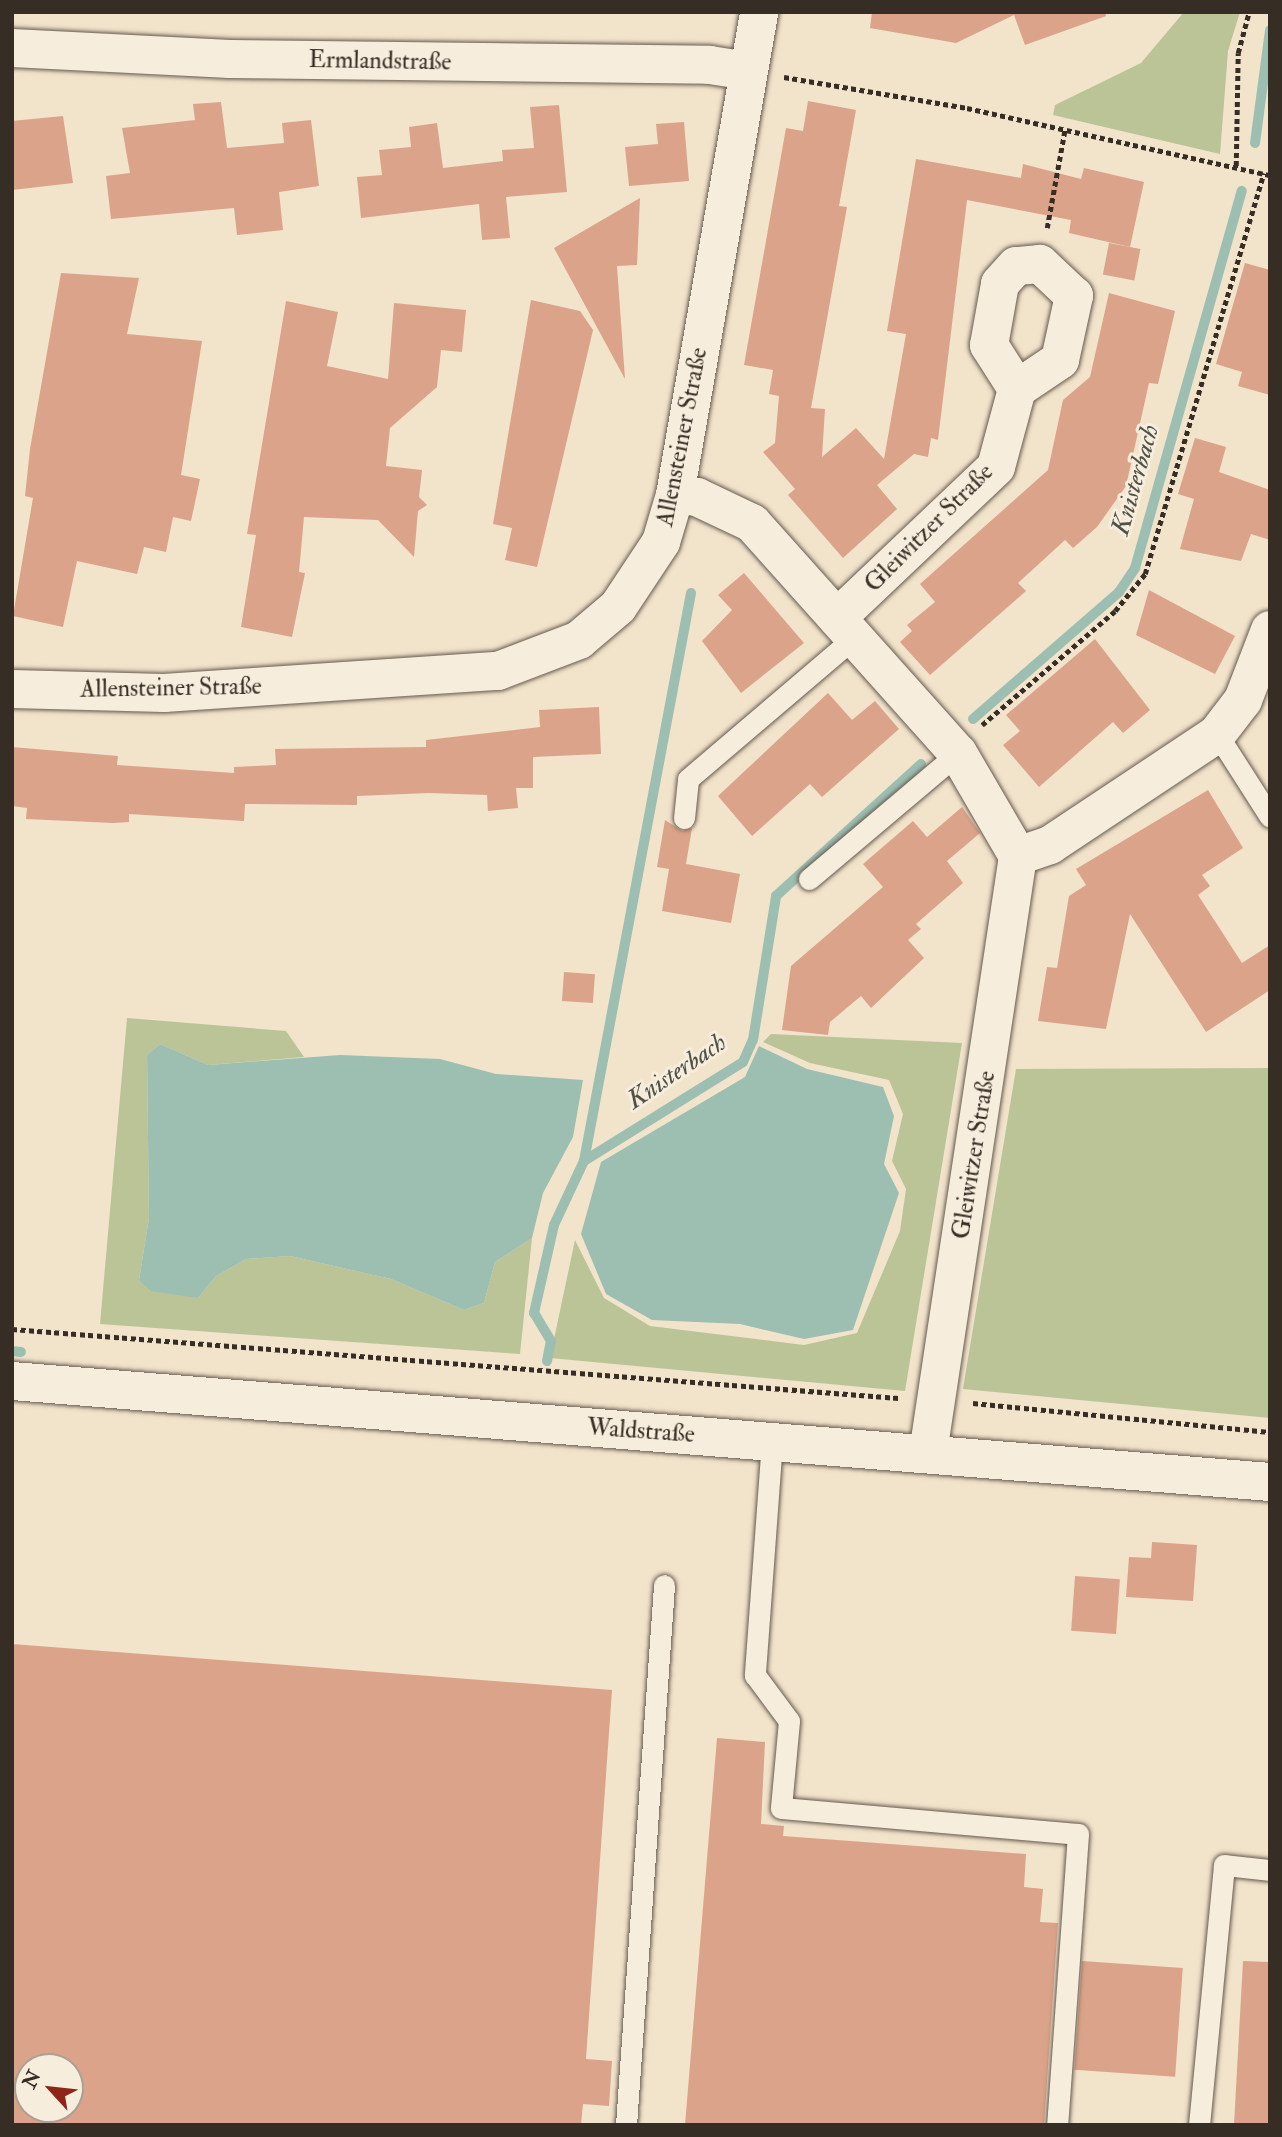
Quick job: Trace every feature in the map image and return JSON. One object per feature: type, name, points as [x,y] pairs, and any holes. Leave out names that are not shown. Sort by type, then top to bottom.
[{"type":"street","name":"Allensteiner Straße","points":[[12,689],[163,693],[498,671],[579,640],[618,607],[661,542],[675,495],[759,12]]},
{"type":"street","name":"Ermlandstraße","points":[[12,48],[230,59],[710,65],[747,71]]},
{"type":"street","points":[[1040,264],[1074,296],[1059,360],[1017,389],[989,345],[998,296],[1016,266],[1040,264]]},
{"type":"street","name":"Gleiwitzer Straße","points":[[846,628],[996,467],[1017,389]]},
{"type":"street","points":[[675,495],[697,498],[752,523],[956,751],[1018,856],[1050,845],[1217,734],[1243,700],[1270,631]]},
{"type":"street","name":"Gleiwitzer Straße","points":[[928,1453],[1018,856]]},
{"type":"street","name":"Waldstraße","points":[[12,1381],[1270,1482]]},
{"type":"lane","points":[[684,818],[688,779],[846,628]]},
{"type":"lane","points":[[1217,734],[1270,817]]},
{"type":"lane","points":[[809,879],[956,751]]},
{"type":"lane","points":[[772,1441],[755,1675],[789,1721],[781,1808],[1078,1834],[1057,2125]]},
{"type":"lane","points":[[626,2125],[664,1585]]},
{"type":"lane","points":[[1199,2125],[1224,1865],[1270,1870]]},
{"type":"path","points":[[1236,166],[1237,52],[1250,12]]},
{"type":"path","points":[[747,71],[1065,129],[1267,174],[1145,574],[1115,611],[956,751]]},
{"type":"path","points":[[1040,264],[1065,129]]},
{"type":"path","points":[[12,1329],[934,1400],[1270,1432]]},
{"type":"shaded area","points":[[1184,12],[1240,12],[1228,51],[1220,154],[1053,115],[1055,105],[1141,63]]},
{"type":"shaded area","points":[[127,1018],[286,1031],[304,1057],[208,1065],[160,1044],[147,1055],[149,1218],[139,1280],[198,1298],[216,1276],[246,1259],[290,1256],[391,1279],[464,1310],[484,1303],[495,1262],[532,1238],[520,1354],[100,1324]]},
{"type":"shaded area","points":[[771,1034],[962,1043],[905,1391],[550,1358],[575,1240],[604,1298],[650,1326],[804,1345],[857,1333],[900,1231],[906,1189],[892,1161],[903,1114],[889,1080],[810,1063],[763,1042]]},
{"type":"shaded area","points":[[160,1044],[208,1065],[340,1055],[440,1059],[496,1074],[583,1080],[573,1137],[543,1193],[532,1238],[495,1262],[484,1303],[464,1310],[391,1279],[290,1256],[246,1259],[216,1276],[198,1298],[151,1291],[139,1280],[149,1218],[147,1055]]},
{"type":"shaded area","points":[[759,1046],[807,1069],[883,1087],[894,1116],[884,1164],[899,1193],[853,1330],[804,1339],[740,1324],[652,1320],[606,1294],[581,1234],[601,1162],[745,1077]]},
{"type":"shaded area","points":[[1270,1068],[1270,1418],[963,1389],[1016,1069]]},
{"type":"building","points":[[872,12],[1105,12],[1106,16],[1025,45],[1014,15],[956,43],[870,28]]},
{"type":"building","points":[[808,101],[856,110],[839,206],[847,207],[811,408],[825,409],[822,457],[856,428],[884,459],[906,334],[887,331],[916,159],[1021,178],[1023,164],[1081,179],[1084,168],[1144,182],[1130,247],[1069,233],[1071,220],[967,200],[938,440],[931,438],[928,457],[914,454],[877,485],[897,509],[843,558],[788,495],[795,489],[763,452],[775,443],[779,396],[769,394],[773,370],[744,365],[786,128],[803,131]]},
{"type":"building","points":[[221,102],[227,148],[284,143],[282,123],[311,120],[319,186],[279,192],[283,230],[237,235],[234,208],[111,219],[106,176],[130,173],[122,128],[195,120],[193,104]]},
{"type":"building","points":[[559,105],[567,192],[506,197],[510,238],[482,240],[479,204],[361,218],[357,177],[382,175],[379,150],[411,147],[409,127],[437,123],[443,168],[503,161],[502,150],[534,148],[530,107]]},
{"type":"building","points":[[63,116],[73,183],[12,190],[12,121]]},
{"type":"building","points":[[684,122],[689,181],[629,186],[625,147],[658,144],[656,124]]},
{"type":"building","points":[[640,198],[637,265],[617,266],[625,379],[554,248]]},
{"type":"building","points":[[1109,243],[1140,249],[1134,281],[1103,274]]},
{"type":"building","points":[[1245,263],[1270,270],[1270,395],[1238,386],[1242,372],[1216,364]]},
{"type":"building","points":[[61,273],[139,278],[127,334],[202,341],[181,475],[200,479],[191,521],[173,517],[166,552],[144,547],[137,574],[77,561],[63,627],[13,616],[33,498],[25,496],[30,449]]},
{"type":"building","points":[[1109,293],[1175,311],[1158,384],[1149,383],[1126,486],[1097,527],[1073,548],[1065,540],[1018,583],[1026,591],[930,675],[900,642],[912,631],[907,625],[935,602],[920,584],[1048,470],[1063,400],[1090,377]]},
{"type":"building","points":[[531,300],[580,311],[593,330],[537,567],[505,560],[512,528],[493,524]]},
{"type":"building","points":[[286,301],[338,312],[327,366],[388,379],[394,303],[466,310],[462,352],[441,350],[437,387],[390,428],[386,466],[422,470],[419,497],[427,505],[418,511],[414,557],[378,520],[304,517],[299,572],[305,573],[292,637],[241,627],[256,535],[247,534]]},
{"type":"building","points":[[1195,438],[1226,447],[1219,472],[1270,490],[1270,540],[1251,534],[1241,561],[1180,549],[1194,499],[1178,494]]},
{"type":"building","points":[[744,573],[804,643],[741,693],[702,641],[732,610],[718,595]]},
{"type":"building","points":[[1149,590],[1235,636],[1215,674],[1136,635]]},
{"type":"building","points":[[1095,639],[1150,710],[1123,733],[1113,722],[1039,787],[1003,745],[1020,731],[1006,715]]},
{"type":"building","points":[[828,693],[852,720],[875,701],[899,729],[822,797],[810,784],[752,836],[718,796]]},
{"type":"building","points":[[599,707],[601,754],[533,757],[533,788],[516,788],[518,808],[488,811],[487,795],[429,793],[357,796],[357,805],[245,804],[244,821],[129,814],[129,822],[113,823],[26,819],[27,808],[12,806],[12,747],[118,756],[117,765],[234,773],[234,767],[276,765],[275,749],[426,747],[426,740],[540,727],[539,710]]},
{"type":"building","points":[[1208,790],[1243,848],[1202,875],[1210,886],[1198,895],[1242,963],[1270,945],[1270,990],[1206,1032],[1130,914],[1106,1029],[1038,1021],[1047,967],[1057,968],[1069,896],[1086,885],[1076,869]]},
{"type":"building","points":[[962,807],[980,833],[947,861],[963,883],[916,924],[921,929],[908,940],[924,958],[871,1008],[861,996],[830,1022],[828,1035],[782,1030],[791,966],[883,887],[863,864],[913,821],[927,837]]},
{"type":"building","points":[[665,820],[682,831],[692,828],[686,864],[740,874],[731,923],[662,911],[669,869],[657,867]]},
{"type":"building","points":[[564,972],[595,974],[593,1003],[562,1001]]},
{"type":"building","points":[[1152,1542],[1197,1545],[1193,1601],[1126,1597],[1129,1557],[1151,1558]]},
{"type":"building","points":[[1075,1576],[1120,1579],[1116,1634],[1071,1631]]},
{"type":"building","points":[[12,1644],[612,1690],[586,2059],[612,2061],[609,2106],[583,2104],[581,2125],[12,2125]]},
{"type":"building","points":[[717,1738],[765,1742],[761,1824],[784,1826],[783,1836],[1026,1854],[1024,1887],[1043,1889],[1040,1922],[1058,1923],[1044,2125],[685,2125]]},
{"type":"building","points":[[1082,1961],[1183,1968],[1175,2077],[1074,2070]]},
{"type":"building","points":[[1243,1961],[1270,1962],[1270,2125],[1234,2125]]},
{"type":"waterway","name":"Knisterbach","points":[[1255,143],[1270,30]]},
{"type":"waterway","name":"Knisterbach","points":[[973,719],[1119,592],[1135,568],[1242,191]]},
{"type":"waterway","points":[[584,1161],[691,593]]},
{"type":"waterway","name":"Knisterbach","points":[[547,1361],[551,1341],[534,1313],[554,1225],[584,1161],[743,1062],[753,1040],[776,896],[921,764]]},
{"type":"waterway","points":[[12,1351],[21,1352]]}]
